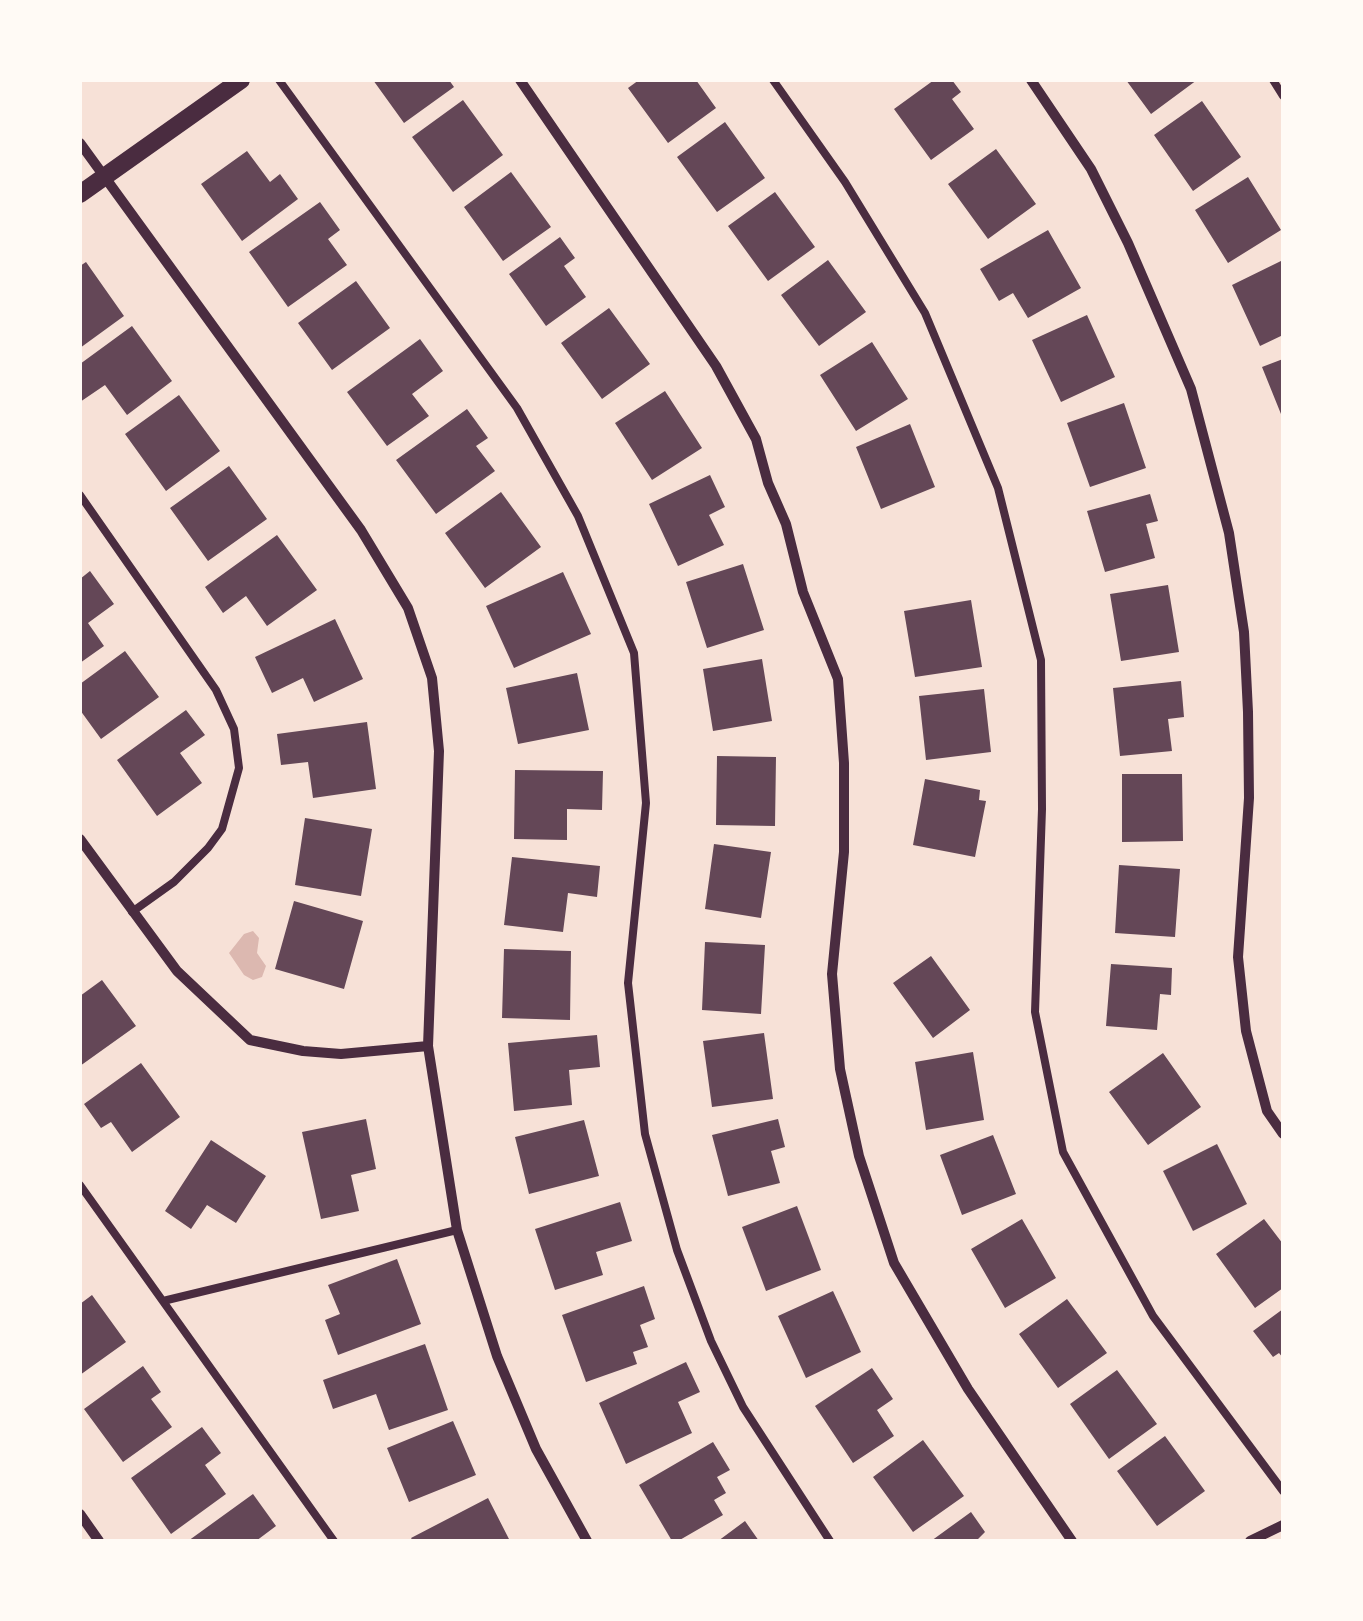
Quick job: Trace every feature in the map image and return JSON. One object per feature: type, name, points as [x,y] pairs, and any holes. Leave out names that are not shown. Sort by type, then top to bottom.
[{"type":"street","points":[[80,194],[241,80]]},
{"type":"street","points":[[520,80],[716,366],[756,439],[768,484],[786,524],[803,592],[838,679],[844,764],[844,852],[832,974],[840,1069],[859,1156],[894,1263],[968,1390],[1072,1541]]},
{"type":"street","points":[[1031,80],[1092,169],[1192,389],[1229,532],[1244,632],[1248,712],[1249,798],[1238,957],[1246,1031],[1267,1110],[1283,1134]]},
{"type":"street","points":[[80,144],[361,530],[408,608],[432,678],[439,751],[428,1046],[457,1230],[497,1356],[536,1450],[587,1541]]},
{"type":"street","points":[[80,838],[177,971],[250,1040],[342,1054],[428,1046]]},
{"type":"street","points":[[80,1514],[99,1541]]},
{"type":"street","points":[[1250,1541],[1283,1525]]},
{"type":"lane","points":[[279,80],[517,408],[578,516],[634,653],[646,803],[628,983],[646,1134],[677,1250],[711,1341],[743,1407],[830,1541]]},
{"type":"lane","points":[[773,80],[844,182],[925,313],[998,488],[1042,660],[1035,1012],[1064,1152],[1153,1316],[1283,1491]]},
{"type":"lane","points":[[1274,80],[1283,96]]},
{"type":"lane","points":[[80,495],[216,690],[234,729],[239,768],[222,828],[208,848],[174,882],[132,912]]},
{"type":"lane","points":[[80,1185],[334,1541]]},
{"type":"lane","points":[[163,1301],[457,1230]]},
{"type":"shaded area","points":[[253,931],[259,938],[257,953],[266,966],[262,977],[253,980],[244,975],[229,953],[244,934]]},
{"type":"building","points":[[373,80],[449,80],[454,87],[404,123]]},
{"type":"building","points":[[639,80],[696,80],[716,108],[668,143],[628,88]]},
{"type":"building","points":[[934,80],[952,80],[961,92],[952,99],[974,129],[931,160],[894,109]]},
{"type":"building","points":[[1126,80],[1197,80],[1151,114]]},
{"type":"building","points":[[463,100],[503,155],[453,192],[412,137]]},
{"type":"building","points":[[1202,101],[1241,157],[1193,191],[1154,135]]},
{"type":"building","points":[[725,122],[765,178],[717,212],[677,157]]},
{"type":"building","points":[[996,149],[1036,204],[988,239],[948,184]]},
{"type":"building","points":[[247,151],[270,182],[280,174],[298,199],[242,241],[201,184]]},
{"type":"building","points":[[511,172],[551,227],[503,261],[464,207]]},
{"type":"building","points":[[1248,177],[1281,230],[1228,263],[1195,210]]},
{"type":"building","points":[[775,192],[815,247],[768,281],[728,226]]},
{"type":"building","points":[[320,202],[340,230],[328,239],[347,265],[288,307],[249,252]]},
{"type":"building","points":[[1048,230],[1081,288],[1028,318],[1013,293],[999,301],[980,269]]},
{"type":"building","points":[[560,237],[575,258],[564,266],[586,297],[546,326],[509,274]]},
{"type":"building","points":[[828,260],[866,312],[819,346],[781,295]]},
{"type":"building","points":[[1283,260],[1283,335],[1260,346],[1232,285]]},
{"type":"building","points":[[86,262],[124,316],[80,348],[80,266]]},
{"type":"building","points":[[356,281],[390,328],[332,370],[298,323]]},
{"type":"building","points":[[609,308],[650,364],[602,399],[561,343]]},
{"type":"building","points":[[1087,315],[1115,377],[1061,402],[1032,340]]},
{"type":"building","points":[[132,326],[172,381],[127,415],[105,385],[80,402],[80,364]]},
{"type":"building","points":[[420,339],[443,371],[412,394],[429,416],[387,446],[347,392]]},
{"type":"building","points":[[872,342],[908,399],[856,431],[820,375]]},
{"type":"building","points":[[1283,359],[1283,419],[1262,367]]},
{"type":"building","points":[[665,391],[702,448],[652,480],[615,423]]},
{"type":"building","points":[[179,395],[220,451],[166,491],[125,434]]},
{"type":"building","points":[[1124,403],[1146,468],[1090,487],[1067,423]]},
{"type":"building","points":[[467,409],[488,438],[476,446],[495,471],[436,514],[396,460]]},
{"type":"building","points":[[910,424],[935,487],[881,509],[856,447]]},
{"type":"building","points":[[229,466],[267,519],[208,561],[170,508]]},
{"type":"building","points":[[710,475],[725,507],[709,515],[724,545],[678,566],[649,504]]},
{"type":"building","points":[[501,492],[541,547],[485,588],[445,533]]},
{"type":"building","points":[[1150,494],[1158,521],[1146,524],[1155,558],[1105,572],[1087,511]]},
{"type":"building","points":[[277,535],[317,590],[267,626],[246,596],[223,613],[205,587]]},
{"type":"building","points":[[743,564],[764,630],[707,648],[686,582]]},
{"type":"building","points":[[90,571],[114,604],[88,623],[104,646],[80,663],[80,579]]},
{"type":"building","points":[[563,572],[591,634],[514,668],[486,606]]},
{"type":"building","points":[[1168,585],[1179,652],[1121,661],[1110,594]]},
{"type":"building","points":[[971,600],[982,667],[915,677],[904,611]]},
{"type":"building","points":[[335,619],[363,679],[314,702],[303,678],[272,693],[255,657]]},
{"type":"building","points":[[125,651],[159,697],[101,739],[80,710],[80,684]]},
{"type":"building","points":[[762,659],[772,721],[713,731],[703,669]]},
{"type":"building","points":[[577,673],[589,730],[518,744],[506,688]]},
{"type":"building","points":[[1181,681],[1184,717],[1168,719],[1172,751],[1120,756],[1113,688]]},
{"type":"building","points":[[984,689],[991,752],[926,760],[919,696]]},
{"type":"building","points":[[186,710],[205,735],[180,753],[202,783],[157,816],[117,760]]},
{"type":"building","points":[[367,722],[376,789],[313,798],[308,762],[281,765],[277,734]]},
{"type":"building","points":[[717,756],[776,757],[775,826],[716,825]]},
{"type":"building","points":[[515,770],[603,771],[602,810],[567,809],[567,840],[514,839]]},
{"type":"building","points":[[1122,774],[1182,774],[1183,841],[1122,842]]},
{"type":"building","points":[[925,779],[980,790],[979,800],[986,801],[975,857],[913,845]]},
{"type":"building","points":[[305,818],[372,829],[361,896],[295,885]]},
{"type":"building","points":[[714,844],[771,852],[761,918],[705,909]]},
{"type":"building","points":[[512,857],[600,866],[597,897],[568,893],[563,932],[504,925]]},
{"type":"building","points":[[1119,865],[1180,869],[1175,937],[1115,933]]},
{"type":"building","points":[[294,901],[363,921],[344,989],[275,969]]},
{"type":"building","points":[[705,942],[765,945],[761,1014],[702,1010]]},
{"type":"building","points":[[504,949],[571,951],[570,1020],[502,1018]]},
{"type":"building","points":[[931,956],[970,1010],[933,1038],[893,983]]},
{"type":"building","points":[[1111,964],[1172,968],[1171,995],[1160,994],[1157,1030],[1106,1026]]},
{"type":"building","points":[[102,980],[136,1026],[80,1066],[80,996]]},
{"type":"building","points":[[764,1033],[773,1099],[712,1107],[703,1041]]},
{"type":"building","points":[[597,1035],[600,1067],[569,1070],[572,1105],[514,1111],[508,1043]]},
{"type":"building","points":[[973,1052],[984,1120],[926,1130],[915,1062]]},
{"type":"building","points":[[1163,1053],[1201,1107],[1148,1145],[1109,1092]]},
{"type":"building","points":[[141,1063],[180,1117],[132,1152],[111,1122],[101,1128],[84,1104]]},
{"type":"building","points":[[366,1119],[376,1169],[351,1175],[359,1211],[321,1219],[302,1132]]},
{"type":"building","points":[[778,1119],[785,1147],[771,1151],[780,1183],[728,1196],[712,1135]]},
{"type":"building","points":[[584,1120],[599,1176],[529,1194],[515,1137]]},
{"type":"building","points":[[993,1135],[1016,1194],[962,1215],[940,1155]]},
{"type":"building","points":[[211,1140],[266,1176],[236,1223],[207,1205],[191,1229],[165,1211]]},
{"type":"building","points":[[1217,1144],[1247,1204],[1193,1231],[1163,1171]]},
{"type":"building","points":[[620,1202],[632,1241],[596,1252],[603,1275],[555,1290],[535,1229]]},
{"type":"building","points":[[797,1206],[821,1270],[766,1291],[742,1227]]},
{"type":"building","points":[[1022,1219],[1056,1278],[1005,1308],[971,1249]]},
{"type":"building","points":[[1264,1219],[1283,1244],[1283,1288],[1255,1308],[1216,1254]]},
{"type":"building","points":[[397,1259],[421,1324],[338,1355],[325,1320],[340,1314],[328,1285]]},
{"type":"building","points":[[644,1286],[655,1319],[640,1325],[648,1347],[633,1352],[637,1364],[586,1382],[562,1315]]},
{"type":"building","points":[[833,1291],[861,1352],[806,1378],[778,1316]]},
{"type":"building","points":[[92,1295],[126,1342],[80,1375],[80,1304]]},
{"type":"building","points":[[1067,1299],[1107,1353],[1058,1388],[1019,1334]]},
{"type":"building","points":[[1283,1309],[1283,1358],[1279,1353],[1273,1357],[1253,1331]]},
{"type":"building","points":[[425,1344],[448,1410],[389,1430],[376,1394],[333,1409],[323,1380]]},
{"type":"building","points":[[686,1362],[700,1392],[678,1402],[692,1433],[626,1464],[599,1403]]},
{"type":"building","points":[[143,1366],[161,1392],[151,1399],[172,1427],[123,1462],[84,1409]]},
{"type":"building","points":[[872,1368],[893,1399],[877,1410],[894,1436],[853,1463],[815,1406]]},
{"type":"building","points":[[1117,1370],[1157,1424],[1109,1459],[1070,1404]]},
{"type":"building","points":[[453,1421],[476,1475],[409,1502],[387,1448]]},
{"type":"building","points":[[202,1427],[221,1453],[205,1465],[226,1494],[171,1534],[131,1478]]},
{"type":"building","points":[[1165,1436],[1205,1491],[1157,1526],[1117,1471]]},
{"type":"building","points":[[923,1440],[964,1496],[913,1532],[873,1477]]},
{"type":"building","points":[[713,1442],[730,1470],[717,1477],[726,1493],[714,1500],[723,1515],[672,1541],[639,1485]]},
{"type":"building","points":[[253,1494],[276,1526],[256,1541],[188,1541]]},
{"type":"building","points":[[488,1498],[510,1541],[411,1538]]},
{"type":"building","points":[[971,1512],[985,1532],[976,1541],[931,1541]]},
{"type":"building","points":[[745,1521],[759,1541],[718,1541]]}]
